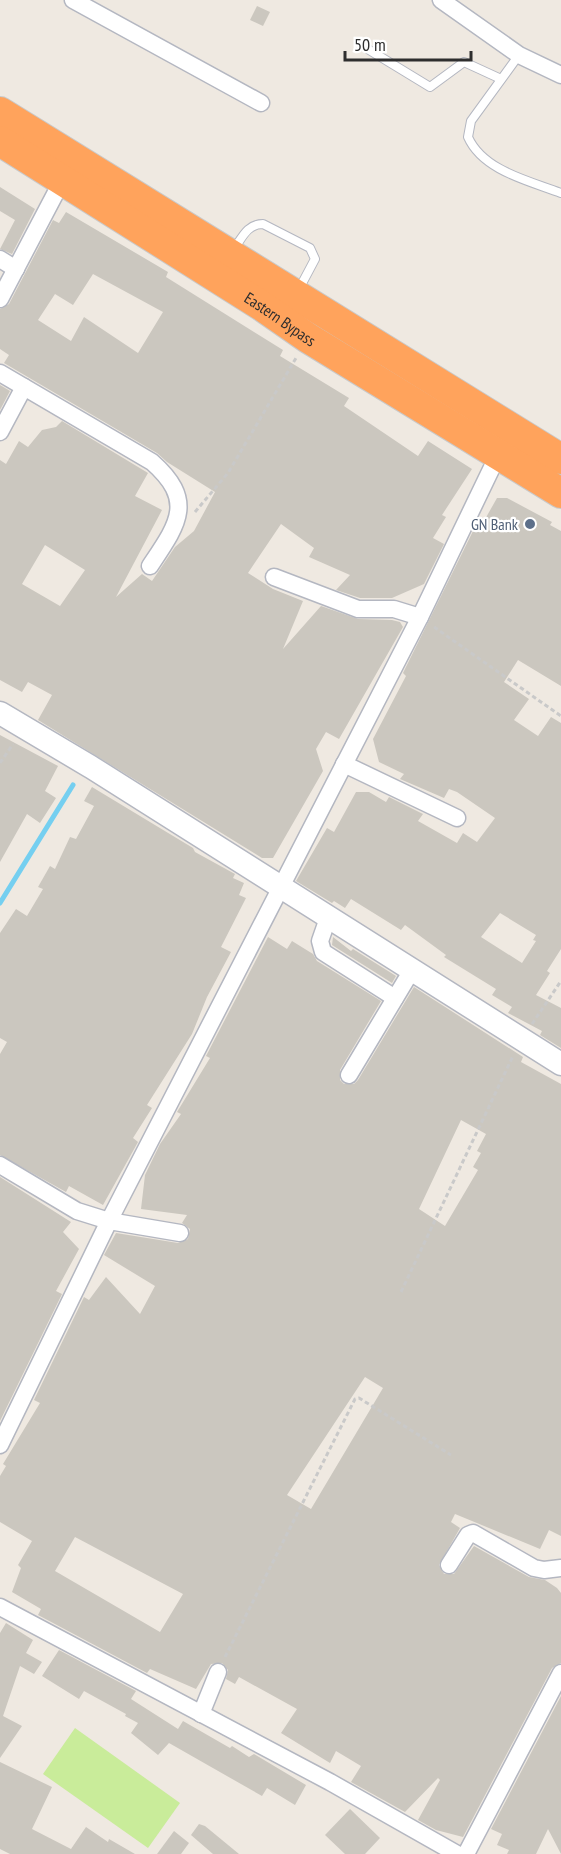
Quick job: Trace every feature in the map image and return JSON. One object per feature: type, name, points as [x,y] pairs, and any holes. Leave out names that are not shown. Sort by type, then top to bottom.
[{"type":"highway","name":"Eastern Bypass","points":[[0,112],[561,459]]},
{"type":"highway","name":"Eastern Bypass","points":[[0,141],[63,179],[308,338],[561,493]]},
{"type":"street","points":[[73,0],[261,103]]},
{"type":"street","points":[[441,0],[519,55],[561,75]]},
{"type":"street","points":[[0,298],[63,179]]},
{"type":"street","points":[[0,259],[16,269]]},
{"type":"street","points":[[0,373],[152,462],[166,475],[180,503],[176,527],[150,566]]},
{"type":"street","points":[[0,432],[24,387]]},
{"type":"street","points":[[0,1445],[109,1221],[420,617],[498,455]]},
{"type":"street","points":[[274,577],[358,609],[394,609],[420,617]]},
{"type":"street","points":[[0,713],[561,1064]]},
{"type":"street","points":[[344,764],[457,818]]},
{"type":"street","points":[[328,918],[320,940],[323,952],[395,998]]},
{"type":"street","points":[[350,1075],[412,970]]},
{"type":"street","points":[[0,1165],[77,1211],[109,1221],[180,1233]]},
{"type":"street","points":[[450,1565],[468,1535],[473,1533],[534,1568],[544,1570],[561,1568]]},
{"type":"street","points":[[0,1607],[457,1854]]},
{"type":"street","points":[[201,1714],[218,1672]]},
{"type":"street","points":[[466,1854],[561,1673]]},
{"type":"lane","points":[[366,48],[430,87],[464,62],[501,80]]},
{"type":"lane","points":[[519,55],[471,121],[468,131],[472,146],[505,171],[561,193]]},
{"type":"lane","points":[[230,254],[250,227],[256,224],[263,224],[310,248],[315,259],[296,296]]},
{"type":"path","points":[[176,527],[206,502],[228,473],[308,338]]},
{"type":"path","points":[[420,617],[561,716]]},
{"type":"path","points":[[0,763],[24,727]]},
{"type":"path","points":[[522,1040],[561,981]]},
{"type":"path","points":[[401,1292],[506,1069]]},
{"type":"path","points":[[218,1672],[355,1399],[359,1398],[451,1455]]},
{"type":"green space","points":[[75,1728],[180,1803],[148,1848],[43,1774]]},
{"type":"building","points":[[257,6],[270,12],[263,26],[250,20]]},
{"type":"building","points":[[0,187],[35,209],[12,254],[0,249],[15,220],[0,211]]},
{"type":"building","points":[[66,212],[168,272],[166,277],[283,350],[280,356],[349,398],[344,406],[418,456],[428,441],[472,469],[442,515],[446,517],[433,538],[444,544],[424,584],[392,598],[360,598],[336,590],[350,575],[309,557],[314,548],[281,524],[248,573],[273,589],[303,601],[283,649],[321,606],[358,619],[400,622],[403,627],[339,739],[326,732],[316,749],[323,771],[273,858],[262,858],[38,720],[52,695],[28,682],[22,692],[0,680],[0,460],[6,464],[19,441],[28,447],[42,430],[56,427],[62,421],[148,473],[135,496],[162,510],[116,597],[142,574],[152,581],[175,547],[194,531],[215,492],[167,462],[157,453],[4,363],[9,355],[0,349],[0,309],[9,304],[53,220],[59,223]],"holes":[[[93,274],[163,312],[138,353],[84,317],[71,341],[38,320],[55,294],[73,305]],[[45,545],[85,570],[60,606],[22,584]]]},
{"type":"building","points":[[0,385],[10,391],[0,410]]},
{"type":"building","points":[[497,498],[507,498],[552,522],[550,525],[561,531],[561,686],[518,660],[504,682],[529,699],[514,720],[538,736],[551,717],[561,723],[561,949],[536,995],[561,1008],[561,1048],[540,1035],[542,1031],[508,1013],[512,1007],[492,995],[496,989],[444,957],[446,955],[405,925],[401,930],[351,899],[345,908],[334,901],[332,903],[296,881],[327,828],[334,832],[356,792],[369,792],[386,802],[389,797],[423,814],[418,821],[457,843],[463,833],[477,842],[495,818],[457,792],[449,789],[444,798],[400,779],[404,774],[379,762],[373,739],[406,676],[403,673],[476,525],[480,519],[484,521]],"holes":[[[500,913],[536,935],[533,940],[536,941],[522,963],[481,937]]]},
{"type":"building","points":[[0,735],[58,766],[45,791],[56,798],[40,823],[27,814],[0,862]]},
{"type":"building","points":[[92,787],[193,848],[195,852],[235,874],[233,878],[244,883],[239,895],[246,898],[221,947],[231,952],[207,997],[192,1034],[147,1105],[152,1108],[133,1138],[138,1142],[103,1205],[69,1186],[66,1192],[0,1155],[0,1054],[7,1042],[0,1038],[0,933],[16,909],[27,916],[43,889],[38,887],[50,866],[55,869],[70,837],[76,839],[94,806],[84,801]]},
{"type":"building","points":[[268,937],[287,949],[292,941],[313,954],[317,961],[381,1001],[340,1070],[340,1080],[344,1084],[354,1084],[358,1080],[414,987],[523,1057],[521,1062],[561,1084],[561,1536],[549,1530],[540,1549],[455,1514],[451,1522],[460,1528],[439,1565],[444,1574],[454,1574],[474,1546],[529,1577],[545,1580],[557,1588],[561,1593],[561,1663],[552,1668],[463,1837],[436,1830],[418,1820],[440,1780],[438,1778],[405,1812],[351,1782],[361,1766],[336,1751],[330,1763],[281,1733],[297,1709],[239,1677],[235,1684],[226,1679],[228,1670],[222,1663],[211,1664],[196,1689],[150,1669],[147,1673],[38,1615],[41,1609],[12,1592],[21,1568],[18,1565],[32,1541],[0,1522],[0,1476],[6,1466],[3,1464],[40,1403],[34,1400],[84,1297],[89,1300],[106,1277],[140,1314],[155,1286],[104,1255],[116,1233],[178,1243],[188,1239],[190,1229],[182,1223],[187,1215],[141,1209],[145,1175],[160,1144],[181,1114],[177,1112],[210,1058],[206,1056]],"holes":[[[461,1120],[486,1134],[477,1151],[481,1153],[473,1167],[478,1170],[445,1226],[419,1209]],[[365,1377],[383,1388],[311,1509],[287,1495]],[[75,1537],[183,1594],[160,1632],[55,1571]]]},
{"type":"building","points":[[333,937],[351,951],[353,949],[396,976],[392,983],[332,945]]},
{"type":"building","points":[[0,1177],[71,1222],[63,1232],[79,1249],[56,1291],[62,1294],[0,1421]]},
{"type":"building","points":[[6,1623],[33,1640],[26,1653],[42,1662],[34,1674],[20,1666],[3,1716],[22,1726],[0,1758],[0,1633]]},
{"type":"building","points":[[59,1650],[136,1691],[131,1699],[178,1729],[183,1721],[249,1757],[254,1754],[306,1785],[295,1805],[267,1788],[262,1796],[169,1743],[158,1755],[131,1733],[138,1723],[125,1716],[126,1714],[84,1691],[79,1699],[42,1676]]},
{"type":"building","points":[[561,1696],[561,1854],[548,1829],[536,1854],[507,1854],[509,1850],[497,1845],[502,1834],[491,1829]]},
{"type":"building","points":[[0,1762],[52,1787],[32,1829],[71,1849],[86,1827],[108,1842],[109,1839],[135,1854],[10,1854],[0,1849]]},
{"type":"building","points":[[350,1809],[380,1838],[365,1854],[345,1854],[325,1835]]},
{"type":"building","points":[[199,1824],[205,1826],[239,1854],[213,1854],[191,1835]]},
{"type":"building","points":[[174,1831],[189,1843],[181,1854],[157,1854]]},
{"type":"waterway","points":[[0,903],[73,785]]},
{"type":"place","name":"GN Bank","points":[[530,524]]}]
